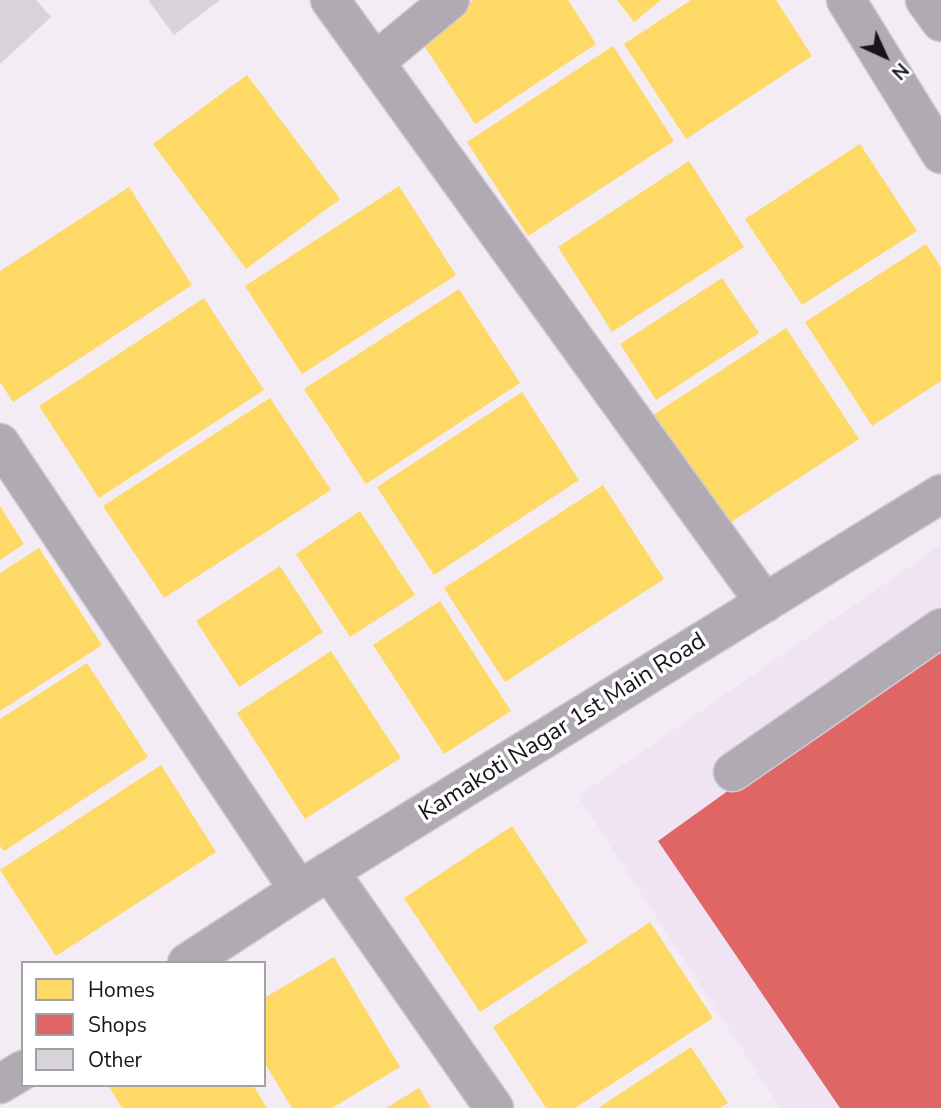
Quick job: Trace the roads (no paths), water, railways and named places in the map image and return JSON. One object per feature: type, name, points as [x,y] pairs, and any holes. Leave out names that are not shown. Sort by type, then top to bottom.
[{"type":"street","points":[[330,0],[765,603]]},
{"type":"street","points":[[375,62],[450,0]]},
{"type":"street","points":[[846,0],[941,154]]},
{"type":"street","points":[[925,0],[941,22]]},
{"type":"street","points":[[0,443],[314,881],[494,1108]]},
{"type":"street","name":"Kamakoti Nagar 1st Main Road","points":[[190,961],[314,881],[941,494]]},
{"type":"street","points":[[733,772],[941,628]]},
{"type":"street","points":[[0,1084],[21,1071]]}]
